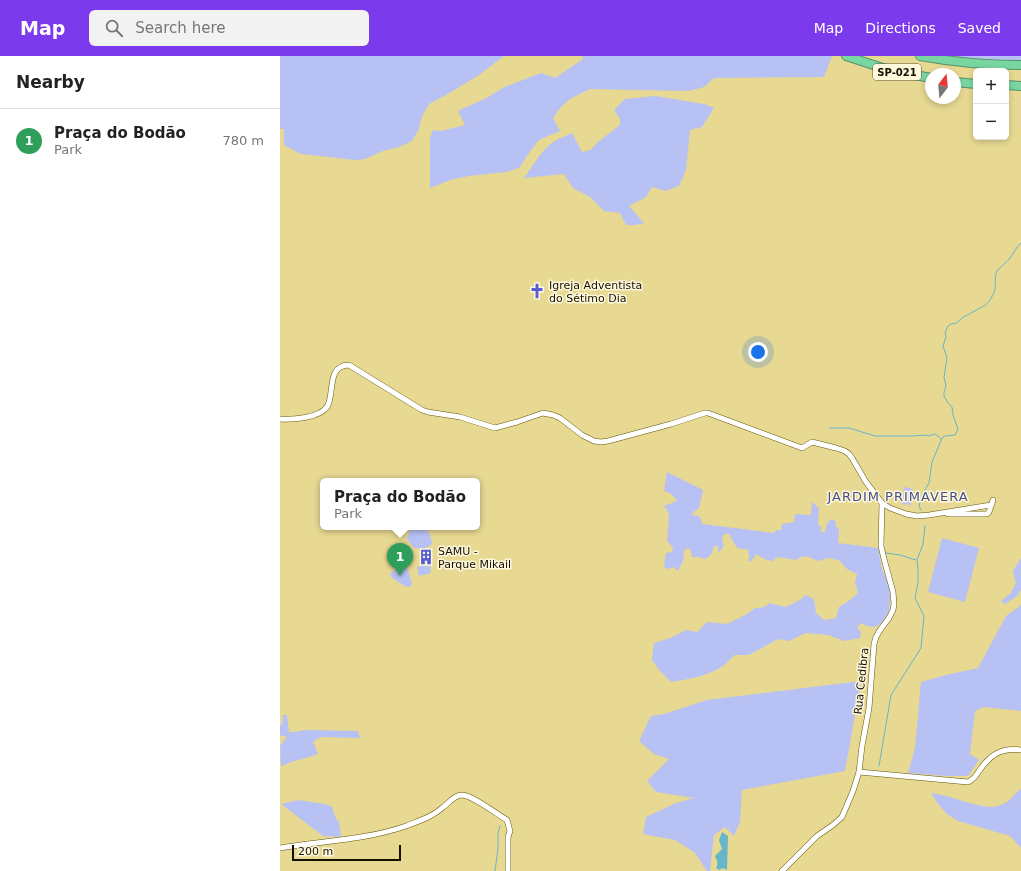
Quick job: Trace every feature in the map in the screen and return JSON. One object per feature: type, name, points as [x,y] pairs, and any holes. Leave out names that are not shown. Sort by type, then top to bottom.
[{"type":"highway","name":"SP-021","points":[[846,56],[889,70],[925,77]]},
{"type":"highway","name":"SP-021","points":[[920,56],[964,62],[1021,65]]},
{"type":"highway","points":[[961,83],[973,84]]},
{"type":"highway","points":[[1009,85],[1021,86]]},
{"type":"street","points":[[280,419],[304,418],[315,415],[327,408],[333,378],[340,367],[344,365],[349,365],[422,410],[460,417],[495,428],[543,413],[560,418],[582,435],[594,441],[601,442],[664,426],[705,413],[731,421],[802,448],[812,442],[845,451],[852,458],[866,482],[882,503],[890,508],[906,514],[917,516],[939,514],[984,515],[989,512],[992,503],[939,514]]},
{"type":"street","name":"Rua Cedibra","points":[[782,871],[817,836],[842,817],[859,772],[869,708],[874,644],[880,630],[890,618],[894,604],[893,592],[881,546],[882,503]]},
{"type":"street","points":[[859,772],[968,782],[973,780],[990,758],[998,752],[1007,750],[1021,750]]},
{"type":"street","points":[[280,848],[303,844],[346,840],[386,832],[431,816],[442,809],[454,797],[462,795],[474,799],[507,820],[510,831],[508,837],[508,871]]},
{"type":"shaded area","points":[[280,56],[504,56],[479,75],[429,104],[422,116],[419,129],[412,141],[365,159],[355,160],[301,154],[284,145],[284,129],[280,129]]},
{"type":"shaded area","points":[[582,56],[832,56],[824,77],[714,78],[704,87],[689,91],[590,89],[570,99],[560,108],[553,118],[560,131],[539,140],[519,168],[506,172],[453,179],[430,188],[430,138],[433,130],[441,131],[465,125],[458,111],[505,87],[541,73],[555,78],[583,59]]},
{"type":"shaded area","points":[[940,56],[1021,56],[1021,62],[990,61]]},
{"type":"shaded area","points":[[655,96],[704,104],[714,108],[702,127],[690,130],[686,170],[679,186],[666,191],[652,187],[646,197],[629,206],[644,223],[626,225],[620,213],[604,211],[590,197],[573,188],[564,174],[524,178],[540,155],[554,142],[572,133],[582,152],[590,150],[620,125],[620,119],[614,110],[625,99]]},
{"type":"shaded area","points":[[667,472],[703,490],[701,500],[699,502],[701,504],[692,515],[699,516],[703,524],[774,533],[776,530],[781,530],[782,524],[794,522],[795,514],[811,515],[812,502],[819,508],[818,525],[821,526],[821,532],[825,532],[827,524],[833,519],[836,523],[836,527],[839,528],[838,543],[878,548],[882,569],[889,586],[890,599],[889,611],[882,623],[875,627],[867,626],[862,623],[857,627],[861,632],[860,638],[844,641],[828,635],[806,633],[789,641],[778,639],[749,655],[735,655],[723,666],[705,675],[671,682],[652,660],[654,643],[670,638],[686,630],[697,632],[707,622],[727,624],[747,614],[755,608],[766,606],[769,603],[786,607],[800,600],[805,595],[814,599],[816,613],[824,620],[836,618],[839,607],[858,593],[855,582],[857,574],[847,569],[839,560],[827,558],[818,561],[805,557],[796,560],[777,557],[773,561],[764,559],[756,554],[750,562],[748,560],[750,557],[748,554],[749,550],[737,548],[729,534],[724,534],[722,539],[723,548],[718,552],[718,546],[714,546],[712,553],[706,559],[692,557],[690,549],[687,548],[684,551],[683,561],[678,570],[674,567],[668,569],[664,567],[666,553],[672,552],[673,547],[667,541],[669,516],[664,506],[677,501],[672,494],[664,491]]},
{"type":"shaded area","points":[[904,487],[913,489],[911,505],[902,504]]},
{"type":"shaded area","points":[[410,530],[426,530],[433,542],[425,548],[414,548],[407,539]]},
{"type":"shaded area","points":[[942,538],[979,548],[965,602],[928,592]]},
{"type":"shaded area","points":[[1021,558],[1021,590],[1017,596],[1005,604],[1001,601],[1011,593],[1016,583],[1013,571]]},
{"type":"shaded area","points":[[430,564],[431,573],[419,576],[417,567]]},
{"type":"shaded area","points":[[406,567],[412,584],[406,587],[391,577],[390,574],[395,570]]},
{"type":"shaded area","points":[[1021,605],[1021,711],[984,707],[975,711],[970,754],[979,760],[968,776],[908,773],[915,748],[921,682],[978,668],[1006,616]]},
{"type":"shaded area","points":[[861,681],[845,771],[742,790],[740,822],[734,836],[725,827],[714,835],[710,871],[707,871],[695,853],[675,840],[643,834],[646,817],[676,803],[694,798],[656,792],[647,781],[669,759],[654,754],[639,741],[651,716],[664,714],[707,700]]},
{"type":"shaded area","points":[[283,715],[287,715],[289,732],[305,730],[358,731],[360,738],[320,737],[313,742],[318,754],[292,761],[281,766],[280,746],[287,737],[280,735],[280,725],[282,725]]},
{"type":"shaded area","points":[[1021,789],[1021,848],[1010,836],[958,821],[947,814],[931,793],[977,805],[992,807],[1007,802]]},
{"type":"shaded area","points":[[298,800],[325,804],[332,807],[336,819],[339,821],[341,837],[323,836],[281,804]]},
{"type":"shaded area","points":[[722,832],[728,836],[727,870],[723,868],[719,870],[716,868],[718,863],[715,856],[722,849],[719,840]]},
{"type":"waterway","points":[[921,510],[919,506],[922,495],[929,483],[932,462],[942,438],[945,436],[955,435],[958,429],[952,407],[944,397],[946,386],[944,377],[947,358],[943,346],[946,337],[945,333],[948,326],[957,323],[962,318],[983,307],[987,303],[993,295],[995,289],[995,278],[997,271],[1009,260],[1021,243]]},
{"type":"waterway","points":[[830,428],[849,428],[875,436],[929,436],[934,434],[941,439]]},
{"type":"waterway","points":[[879,766],[891,695],[921,648],[924,616],[915,598],[918,582],[917,560],[923,544],[925,526]]},
{"type":"waterway","points":[[886,553],[900,555],[916,560]]},
{"type":"waterway","points":[[495,871],[498,849],[498,833],[500,826]]},
{"type":"place","name":"Igreja Adventista do Sétimo Dia","points":[[537,291]]},
{"type":"place","name":"SAMU - Parque Mikail","points":[[426,557]]},
{"type":"place","name":"Praça do Bodão","points":[[400,576]]},
{"type":"district","name":"JARDIM PRIMAVERA","points":[[898,496]]}]
